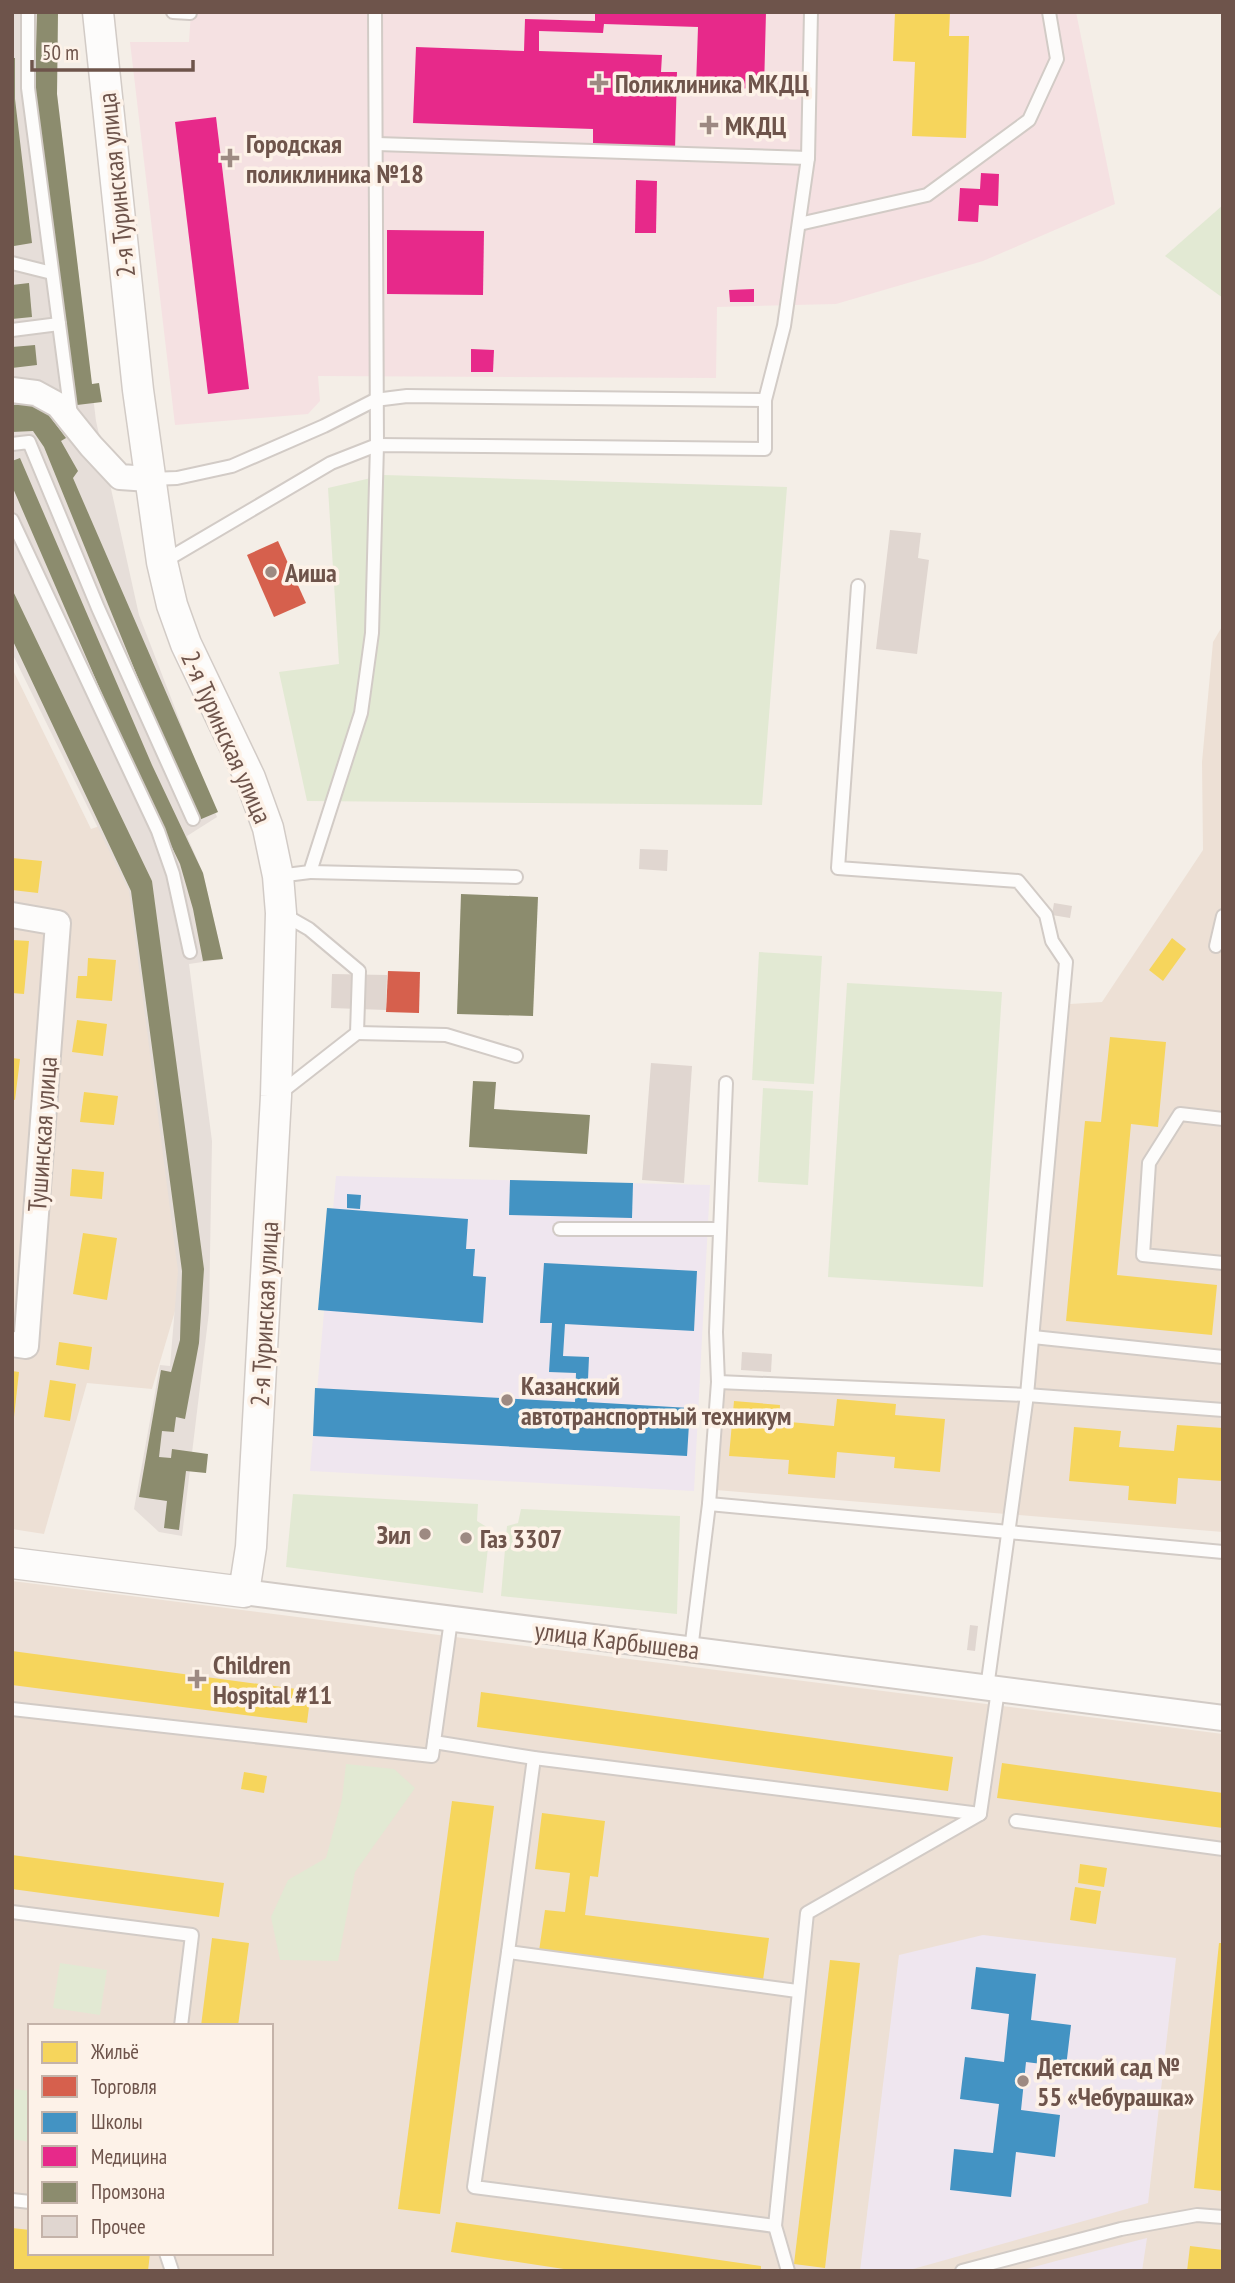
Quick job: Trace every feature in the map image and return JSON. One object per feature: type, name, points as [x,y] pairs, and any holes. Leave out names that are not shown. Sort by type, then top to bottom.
[{"type":"street","name":"2-я Туринская улица","points":[[99,12],[138,390],[162,562],[172,605],[186,644],[250,778],[268,828],[278,876],[281,913],[276,1096],[251,1547],[244,1592]]},
{"type":"street","points":[[12,390],[36,393],[58,405],[120,477],[149,479]]},
{"type":"street","name":"Тушинская улица","points":[[12,915],[58,923],[19,1345]]},
{"type":"street","name":"улица Карбышева","points":[[12,1563],[1223,1718]]},
{"type":"lane","points":[[28,12],[28,88],[72,422]]},
{"type":"lane","points":[[173,12],[190,13]]},
{"type":"lane","points":[[310,872],[361,713],[372,633],[376,445],[375,12]]},
{"type":"lane","points":[[162,562],[331,463],[376,445],[765,449],[765,400],[784,326],[808,158],[811,12]]},
{"type":"lane","points":[[799,224],[927,195],[1029,120],[1057,59],[1049,12]]},
{"type":"lane","points":[[377,144],[808,158]]},
{"type":"lane","points":[[12,264],[52,273]]},
{"type":"lane","points":[[12,330],[59,324]]},
{"type":"lane","points":[[149,479],[177,478],[232,466],[324,426],[375,400],[407,396],[765,400]]},
{"type":"lane","points":[[12,444],[30,442],[98,608],[193,819]]},
{"type":"lane","points":[[12,520],[158,831],[173,874],[190,952]]},
{"type":"lane","points":[[858,586],[838,868],[1018,881],[1046,915],[1052,941],[1066,962],[1033,1337],[1009,1531],[980,1814]]},
{"type":"lane","points":[[278,876],[310,872],[516,877]]},
{"type":"lane","points":[[281,913],[309,929],[359,971],[356,1033]]},
{"type":"lane","points":[[1216,946],[1223,916]]},
{"type":"lane","points":[[276,1096],[356,1033],[446,1035],[516,1056]]},
{"type":"lane","points":[[691,1650],[709,1504],[718,1382],[716,1332],[726,1083]]},
{"type":"lane","points":[[1223,1119],[1180,1114],[1149,1163],[1143,1255],[1223,1263]]},
{"type":"lane","points":[[560,1229],[720,1229]]},
{"type":"lane","points":[[1033,1337],[1223,1357]]},
{"type":"lane","points":[[718,1382],[1027,1395],[1223,1410]]},
{"type":"lane","points":[[709,1504],[1223,1552]]},
{"type":"lane","points":[[12,1709],[432,1756],[451,1620]]},
{"type":"lane","points":[[434,1742],[534,1758],[980,1814]]},
{"type":"lane","points":[[534,1758],[474,2187],[775,2226]]},
{"type":"lane","points":[[788,2271],[775,2226],[807,1913],[980,1814]]},
{"type":"lane","points":[[1016,1821],[1223,1849]]},
{"type":"lane","points":[[12,1912],[192,1935],[181,2024]]},
{"type":"lane","points":[[508,1952],[797,1991]]},
{"type":"lane","points":[[962,2271],[1121,2229],[1197,2215],[1223,2217]]},
{"type":"shaded area","points":[[12,12],[58,12],[57,94],[96,421],[139,615],[217,817],[187,836],[203,873],[223,959],[189,964],[212,1141],[209,1312],[182,1536],[159,1532],[134,1509],[160,1365],[170,1366],[178,1271],[129,891],[12,653]]},
{"type":"shaded area","name":"МКДЦ","points":[[191,12],[1076,12],[1115,204],[983,261],[836,304],[717,307],[716,378],[318,376],[320,401],[308,414],[175,425],[130,42],[189,42]]},
{"type":"shaded area","points":[[1223,625],[1223,1532],[716,1490],[722,1386],[1031,1401],[1070,1004],[1102,1002],[1203,850],[1202,762],[1213,642]]},
{"type":"shaded area","points":[[12,668],[91,829],[105,824],[140,890],[189,1264],[152,1389],[87,1383],[44,1534],[12,1529]]},
{"type":"shaded area","name":"Казанский автотранспортный техникум","points":[[336,1176],[710,1185],[694,1491],[310,1471]]},
{"type":"shaded area","points":[[12,1581],[1223,1734],[1223,2271],[12,2271]]},
{"type":"shaded area","name":"Детский сад № 55 «Чебурашка»","points":[[983,1935],[1176,1958],[1148,2203],[906,2271],[860,2271],[899,1955]]},
{"type":"shaded area","points":[[1147,2238],[1142,2271],[1019,2271],[1056,2261]]},
{"type":"green space","points":[[1223,205],[1223,298],[1165,256]]},
{"type":"green space","points":[[384,475],[787,487],[762,805],[307,801],[279,672],[339,664],[328,488]]},
{"type":"green space","points":[[759,952],[822,956],[814,1084],[752,1080]]},
{"type":"green space","points":[[847,983],[1002,992],[983,1287],[828,1277]]},
{"type":"green space","points":[[763,1088],[813,1091],[808,1185],[758,1182]]},
{"type":"green space","points":[[293,1494],[478,1504],[477,1521],[490,1529],[483,1593],[286,1567]]},
{"type":"green space","points":[[521,1509],[680,1516],[677,1614],[501,1596],[507,1526],[518,1523]]},
{"type":"green space","points":[[346,1764],[394,1769],[415,1788],[355,1872],[338,1961],[280,1960],[271,1917],[288,1880],[326,1858],[342,1799]]},
{"type":"green space","points":[[60,1963],[107,1970],[100,2015],[53,2008]]},
{"type":"green space","points":[[12,2089],[28,2091],[28,2142],[12,2139]]},
{"type":"building: Жильё","points":[[895,12],[950,12],[949,36],[969,36],[966,138],[912,136],[915,62],[893,61]]},
{"type":"building: Жильё","points":[[12,858],[42,861],[38,893],[12,890]]},
{"type":"building: Жильё","points":[[1172,938],[1186,949],[1163,981],[1149,970]]},
{"type":"building: Жильё","points":[[12,940],[29,941],[24,994],[12,993]]},
{"type":"building: Жильё","points":[[88,958],[116,960],[112,1001],[76,998],[78,976],[87,976]]},
{"type":"building: Жильё","points":[[77,1020],[107,1024],[103,1056],[72,1052]]},
{"type":"building: Жильё","points":[[1110,1037],[1166,1042],[1158,1127],[1131,1124],[1117,1275],[1217,1285],[1212,1335],[1066,1321],[1085,1121],[1101,1122]]},
{"type":"building: Жильё","points":[[12,1058],[20,1059],[15,1100],[12,1099]]},
{"type":"building: Жильё","points":[[84,1092],[118,1096],[114,1125],[80,1122]]},
{"type":"building: Жильё","points":[[72,1169],[104,1172],[102,1199],[70,1196]]},
{"type":"building: Жильё","points":[[83,1233],[117,1238],[107,1300],[73,1294]]},
{"type":"building: Жильё","points":[[59,1342],[92,1347],[89,1370],[56,1365]]},
{"type":"building: Жильё","points":[[12,1371],[19,1372],[14,1417],[12,1417]]},
{"type":"building: Жильё","points":[[50,1380],[76,1384],[70,1421],[44,1417]]},
{"type":"building: Жильё","points":[[837,1399],[896,1404],[895,1415],[945,1419],[940,1472],[894,1468],[895,1457],[837,1452],[835,1478],[788,1474],[789,1460],[729,1456],[734,1401],[780,1405],[779,1421],[834,1426]]},
{"type":"building: Жильё","points":[[1177,1425],[1223,1428],[1223,1481],[1178,1478],[1176,1504],[1128,1500],[1129,1486],[1069,1481],[1074,1427],[1121,1431],[1119,1447],[1174,1451]]},
{"type":"building: Жильё","points":[[12,1651],[311,1691],[307,1723],[12,1685]]},
{"type":"building: Жильё","points":[[481,1692],[953,1757],[948,1791],[477,1727]]},
{"type":"building: Жильё","points":[[1002,1763],[1223,1793],[1223,1828],[997,1798]]},
{"type":"building: Жильё","points":[[244,1772],[267,1776],[264,1793],[241,1789]]},
{"type":"building: Жильё","points":[[452,1801],[494,1806],[440,2214],[398,2209]]},
{"type":"building: Жильё","points":[[542,1813],[605,1821],[598,1877],[590,1876],[585,1915],[769,1938],[763,1980],[539,1951],[545,1910],[565,1912],[570,1873],[535,1869]]},
{"type":"building: Жильё","points":[[12,1855],[224,1883],[219,1917],[12,1889]]},
{"type":"building: Жильё","points":[[1080,1864],[1107,1868],[1104,1887],[1078,1883]]},
{"type":"building: Жильё","points":[[1075,1887],[1101,1891],[1096,1924],[1070,1920]]},
{"type":"building: Жильё","points":[[212,1938],[249,1943],[238,2024],[201,2024]]},
{"type":"building: Жильё","points":[[1219,1943],[1223,1943],[1223,2191],[1194,2188]]},
{"type":"building: Жильё","points":[[830,1960],[860,1963],[825,2268],[794,2264]]},
{"type":"building: Жильё","points":[[456,2222],[761,2266],[761,2271],[577,2271],[451,2252]]},
{"type":"building: Жильё","points":[[12,2228],[28,2230],[28,2255],[150,2255],[148,2271],[12,2270]]},
{"type":"building: Жильё","points":[[1190,2246],[1223,2250],[1223,2271],[1187,2271]]},
{"type":"building: Торговля","points":[[278,541],[306,603],[274,617],[247,555]]},
{"type":"building: Торговля","points":[[388,971],[420,972],[419,1013],[386,1012]]},
{"type":"building: Школы","points":[[510,1180],[633,1183],[632,1218],[509,1215]]},
{"type":"building: Школы","points":[[347,1194],[361,1195],[360,1209],[347,1208]]},
{"type":"building: Школы","points":[[327,1208],[468,1219],[466,1249],[475,1249],[473,1276],[486,1277],[483,1323],[318,1310]]},
{"type":"building: Школы","points":[[544,1263],[697,1271],[694,1331],[565,1324],[563,1356],[589,1357],[587,1402],[690,1408],[687,1456],[313,1436],[315,1388],[575,1402],[576,1373],[549,1372],[552,1323],[540,1323]]},
{"type":"building: Школы","points":[[976,1967],[1036,1974],[1031,2020],[1071,2025],[1066,2067],[1026,2062],[1021,2110],[1060,2115],[1055,2157],[1016,2152],[1011,2197],[950,2190],[954,2149],[993,2153],[999,2104],[960,2099],[965,2057],[1004,2062],[1009,2014],[971,2009]]},
{"type":"building: Медицина","points":[[595,12],[766,12],[764,89],[696,87],[698,27],[604,24],[603,33],[539,31],[539,51],[662,55],[661,72],[677,72],[675,150],[593,148],[593,129],[413,123],[416,47],[524,51],[525,19],[595,21]]},
{"type":"building: Медицина","points":[[216,117],[249,389],[208,394],[175,122]]},
{"type":"building: Медицина","points":[[981,173],[999,174],[998,206],[979,205],[978,222],[958,221],[960,188],[980,189]]},
{"type":"building: Медицина","points":[[636,180],[657,181],[656,233],[635,233]]},
{"type":"building: Медицина","points":[[387,230],[484,231],[483,295],[387,294]]},
{"type":"building: Медицина","points":[[754,289],[754,302],[730,302],[729,290]]},
{"type":"building: Медицина","points":[[471,349],[494,350],[493,372],[471,372]]},
{"type":"building: Промзона","points":[[37,12],[58,12],[57,94],[92,384],[99,383],[102,402],[77,405],[35,88]]},
{"type":"building: Промзона","points":[[12,58],[15,58],[15,99],[32,243],[14,246]]},
{"type":"building: Промзона","points":[[29,283],[32,317],[12,319],[12,285]]},
{"type":"building: Промзона","points":[[35,345],[37,365],[12,368],[12,347]]},
{"type":"building: Промзона","points":[[33,404],[48,414],[66,438],[61,441],[78,471],[73,478],[218,812],[199,820],[151,710],[44,447],[33,431],[12,432],[12,405]]},
{"type":"building: Промзона","points":[[20,458],[152,765],[203,873],[223,959],[203,961],[193,909],[180,864],[135,770],[12,486],[12,461]]},
{"type":"building: Промзона","points":[[12,589],[152,881],[204,1269],[199,1343],[185,1419],[176,1417],[174,1432],[162,1431],[159,1457],[171,1458],[172,1449],[208,1454],[206,1473],[186,1471],[179,1530],[164,1528],[167,1501],[139,1497],[161,1370],[171,1372],[180,1340],[182,1271],[131,891],[12,639]]},
{"type":"building: Промзона","points":[[461,894],[538,897],[533,1016],[457,1014]]},
{"type":"building: Промзона","points":[[473,1081],[496,1082],[494,1109],[590,1115],[587,1154],[469,1147]]},
{"type":"building: Прочее","points":[[890,530],[921,533],[918,558],[929,560],[917,654],[876,649]]},
{"type":"building: Прочее","points":[[640,849],[668,850],[667,871],[639,869]]},
{"type":"building: Прочее","points":[[1054,903],[1072,906],[1070,918],[1052,915]]},
{"type":"building: Прочее","points":[[332,974],[387,975],[386,1010],[331,1008]]},
{"type":"building: Прочее","points":[[651,1063],[692,1066],[684,1183],[642,1180]]},
{"type":"building: Прочее","points":[[742,1352],[772,1354],[771,1372],[741,1370]]},
{"type":"building: Прочее","points":[[970,1625],[978,1626],[975,1651],[967,1650]]},
{"type":"place","name":"Поликлиника МКДЦ","points":[[599,83]]},
{"type":"place","name":"МКДЦ","points":[[709,125]]},
{"type":"place","name":"Городская поликлиника №18","points":[[230,158]]},
{"type":"place","name":"Аиша","points":[[271,572]]},
{"type":"place","name":"Казанский автотранспортный техникум","points":[[507,1400]]},
{"type":"place","name":"Зил","points":[[425,1534]]},
{"type":"place","name":"Газ 3307","points":[[466,1538]]},
{"type":"place","name":"Children Hospital #11","points":[[197,1679]]},
{"type":"place","name":"Детский сад № 55 «Чебурашка»","points":[[1023,2081]]}]
